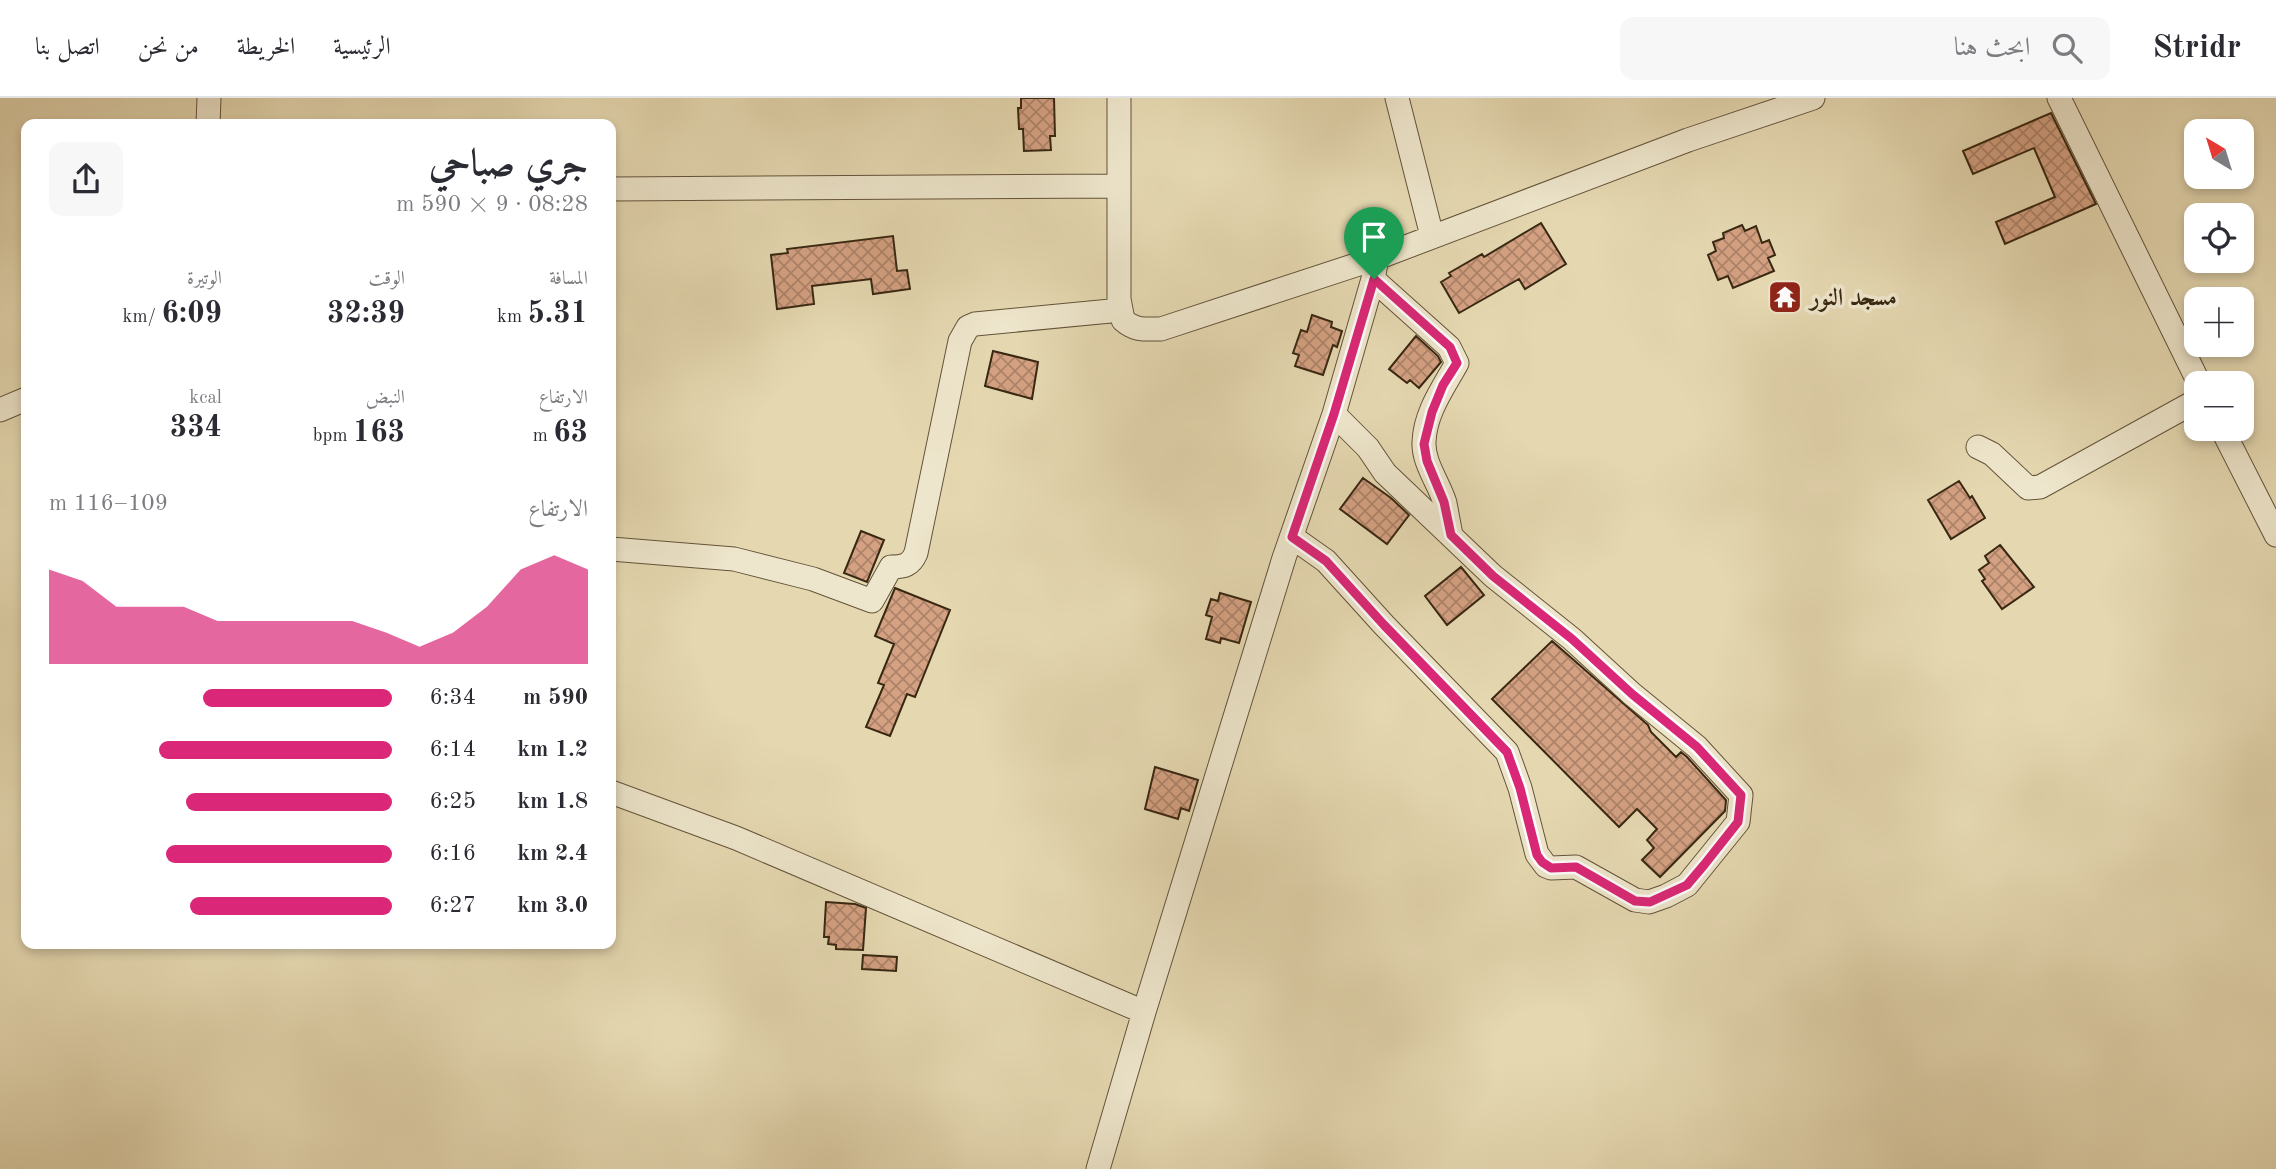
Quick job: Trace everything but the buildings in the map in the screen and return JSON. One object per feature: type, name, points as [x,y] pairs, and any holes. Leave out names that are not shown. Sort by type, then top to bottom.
[{"type":"street","points":[[208,119],[209,98]]},
{"type":"street","points":[[1119,98],[1121,310],[1123,320],[1134,329],[1161,329],[1375,269],[1432,236],[1688,140],[1813,98]]},
{"type":"street","points":[[1397,98],[1432,236]]},
{"type":"street","points":[[2059,98],[2193,371]]},
{"type":"street","points":[[616,189],[1118,186]]},
{"type":"street","points":[[1098,1169],[1292,537],[1334,414],[1375,269]]},
{"type":"street","points":[[1375,269],[1450,347],[1457,363],[1443,385],[1432,412],[1424,444],[1427,461],[1444,502],[1451,535]]},
{"type":"street","points":[[616,549],[734,559],[813,579],[872,601],[891,567],[909,564],[916,553],[960,341],[968,327],[975,324],[1121,310]]},
{"type":"street","points":[[0,410],[21,401]]},
{"type":"street","points":[[1978,447],[1992,454],[2028,488],[2040,487],[2184,408]]},
{"type":"street","points":[[1292,537],[1326,561],[1507,752],[1520,788],[1537,855],[1546,866],[1576,867],[1635,901],[1650,902],[1687,885],[1738,822],[1741,795],[1697,747],[1632,694],[1572,639],[1493,576],[1385,473],[1368,448],[1334,414]]},
{"type":"street","points":[[2228,441],[2276,535]]},
{"type":"street","points":[[616,794],[736,838],[1144,1012]]},
{"type":"place","name":"مسجد النور","points":[[1785,297]]},
{"type":"route","points":[[1374,279],[1450,347],[1455,355],[1457,363],[1443,385],[1432,412],[1426,427],[1424,444],[1427,461],[1444,502],[1451,535],[1493,576],[1572,639],[1632,694],[1697,747],[1741,795],[1738,822],[1687,885],[1666,896],[1650,902],[1635,901],[1576,867],[1546,866],[1537,855],[1520,788],[1507,752],[1487,734],[1326,561],[1292,537],[1334,414],[1374,279]]}]
